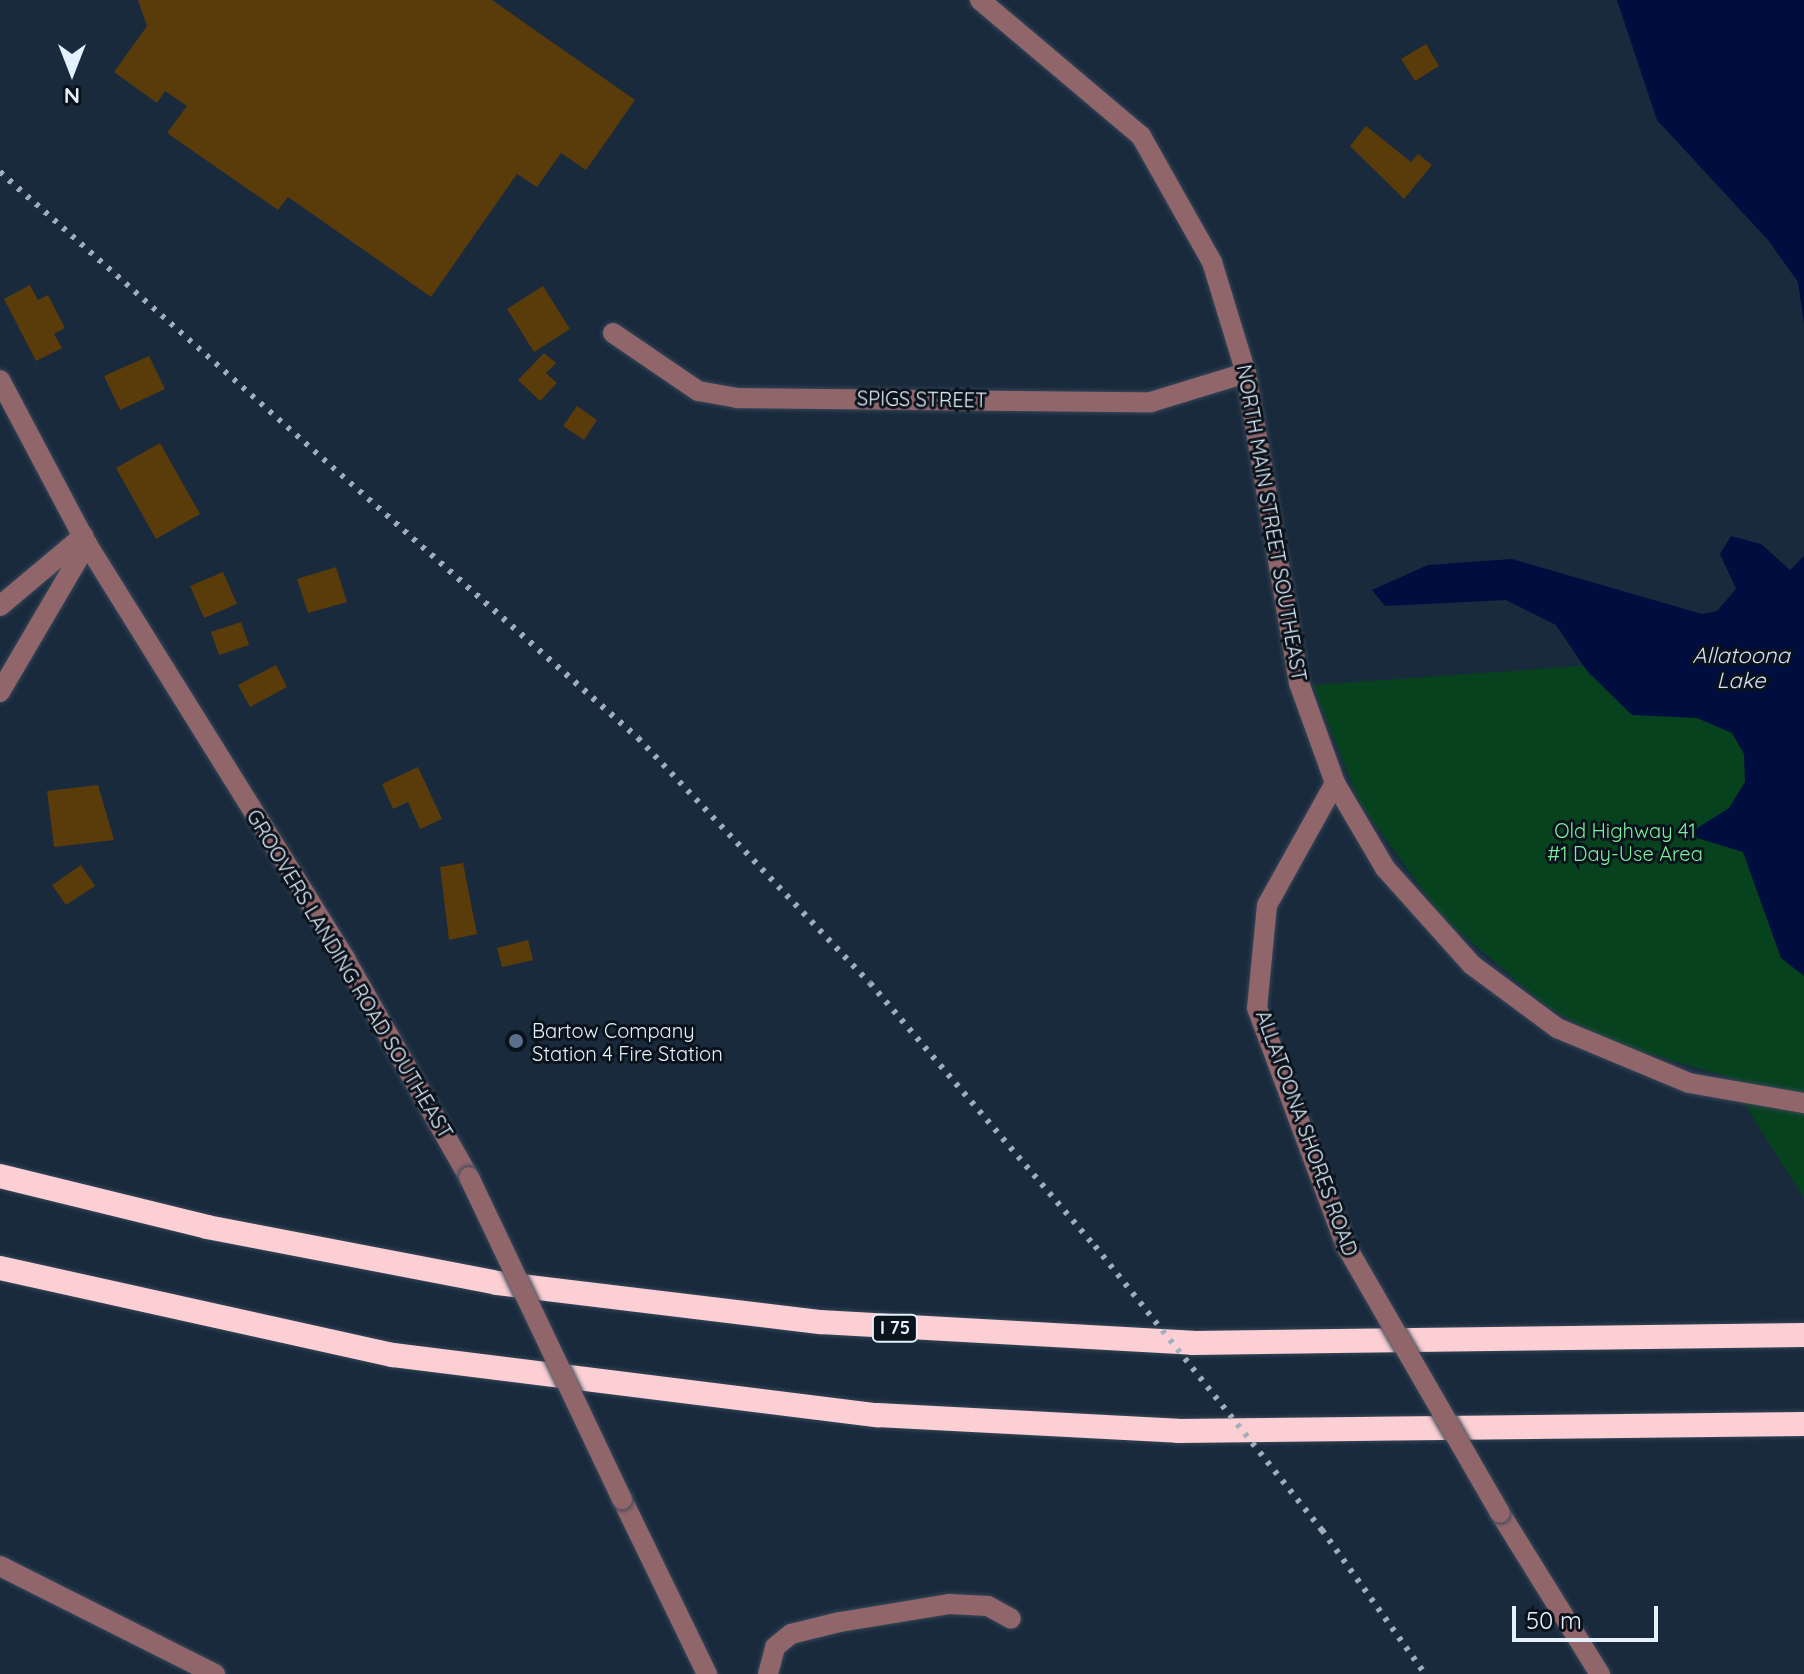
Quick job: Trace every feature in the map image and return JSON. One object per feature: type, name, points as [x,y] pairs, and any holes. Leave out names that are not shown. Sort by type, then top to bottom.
[{"type":"highway","name":"I 75","points":[[0,1176],[207,1227],[497,1283],[820,1322],[1206,1343],[1804,1335]]},
{"type":"highway","points":[[0,1268],[393,1355],[877,1415],[1178,1431],[1804,1424]]},
{"type":"street","name":"NORTH MAIN STREET SOUTHEAST","points":[[980,0],[1159,159],[1212,262],[1246,373],[1288,635],[1335,783],[1406,895],[1472,965],[1533,1012],[1647,1070],[1804,1103]]},
{"type":"street","name":"SPIGS STREET","points":[[613,333],[698,391],[736,398],[1151,402],[1246,373]]},
{"type":"street","name":"GROOVERS LANDING ROAD SOUTHEAST","points":[[0,380],[85,540],[399,1049],[469,1177],[707,1674]]},
{"type":"street","points":[[0,606],[85,540]]},
{"type":"street","points":[[0,692],[85,540]]},
{"type":"street","name":"ALLATOONA SHORES ROAD","points":[[1335,783],[1267,905],[1257,1008],[1346,1246],[1500,1513],[1600,1674]]},
{"type":"street","points":[[0,1566],[215,1674]]},
{"type":"street","points":[[768,1674],[775,1647],[791,1634],[840,1622],[949,1604],[988,1606],[1011,1619]]},
{"type":"green space","name":"Old Highway 41 #1 Day-Use Area","points":[[1804,605],[1804,1199],[1728,1077],[1612,1043],[1549,1008],[1442,917],[1359,802],[1313,685],[1680,659]]},
{"type":"water","points":[[1617,0],[1804,0],[1804,324],[1798,282],[1768,240],[1657,120]]},
{"type":"water","name":"Allatoona Lake","points":[[1731,536],[1761,544],[1790,570],[1804,556],[1804,976],[1781,958],[1743,852],[1697,838],[1694,830],[1729,808],[1745,782],[1744,754],[1732,733],[1697,718],[1632,715],[1587,671],[1556,625],[1506,600],[1385,606],[1372,590],[1428,565],[1512,559],[1702,614],[1717,611],[1736,589],[1720,554]]},
{"type":"building","points":[[138,0],[492,0],[635,100],[586,170],[561,153],[537,187],[517,174],[431,297],[288,197],[278,210],[167,133],[187,106],[165,91],[157,103],[114,72],[147,26]]},
{"type":"building","points":[[1426,44],[1439,66],[1415,81],[1401,59]]},
{"type":"building","points":[[1366,126],[1411,162],[1418,154],[1432,165],[1404,199],[1350,146]]},
{"type":"building","points":[[30,285],[38,300],[48,295],[65,328],[54,334],[62,348],[36,361],[4,299]]},
{"type":"building","points":[[543,286],[570,329],[534,352],[507,309]]},
{"type":"building","points":[[544,353],[556,363],[546,373],[557,383],[540,401],[518,380]]},
{"type":"building","points":[[149,356],[165,389],[120,410],[104,376]]},
{"type":"building","points":[[577,406],[597,420],[584,440],[563,426]]},
{"type":"building","points":[[160,443],[200,514],[156,539],[116,468]]},
{"type":"building","points":[[336,567],[347,602],[308,613],[297,579]]},
{"type":"building","points":[[223,572],[237,604],[204,618],[190,586]]},
{"type":"building","points":[[241,622],[249,645],[219,655],[211,632]]},
{"type":"building","points":[[276,665],[287,687],[250,707],[238,685]]},
{"type":"building","points":[[418,767],[442,819],[420,829],[408,802],[393,809],[382,784]]},
{"type":"building","points":[[98,785],[114,840],[54,847],[47,791]]},
{"type":"building","points":[[463,863],[477,934],[449,940],[440,867]]},
{"type":"building","points":[[81,865],[95,886],[66,905],[52,885]]},
{"type":"building","points":[[528,940],[533,960],[502,967],[497,948]]},
{"type":"railway","points":[[0,172],[638,738],[870,983],[1095,1246],[1322,1530],[1425,1674]]},
{"type":"place","name":"Bartow Company Station 4 Fire Station","points":[[516,1041]]}]
